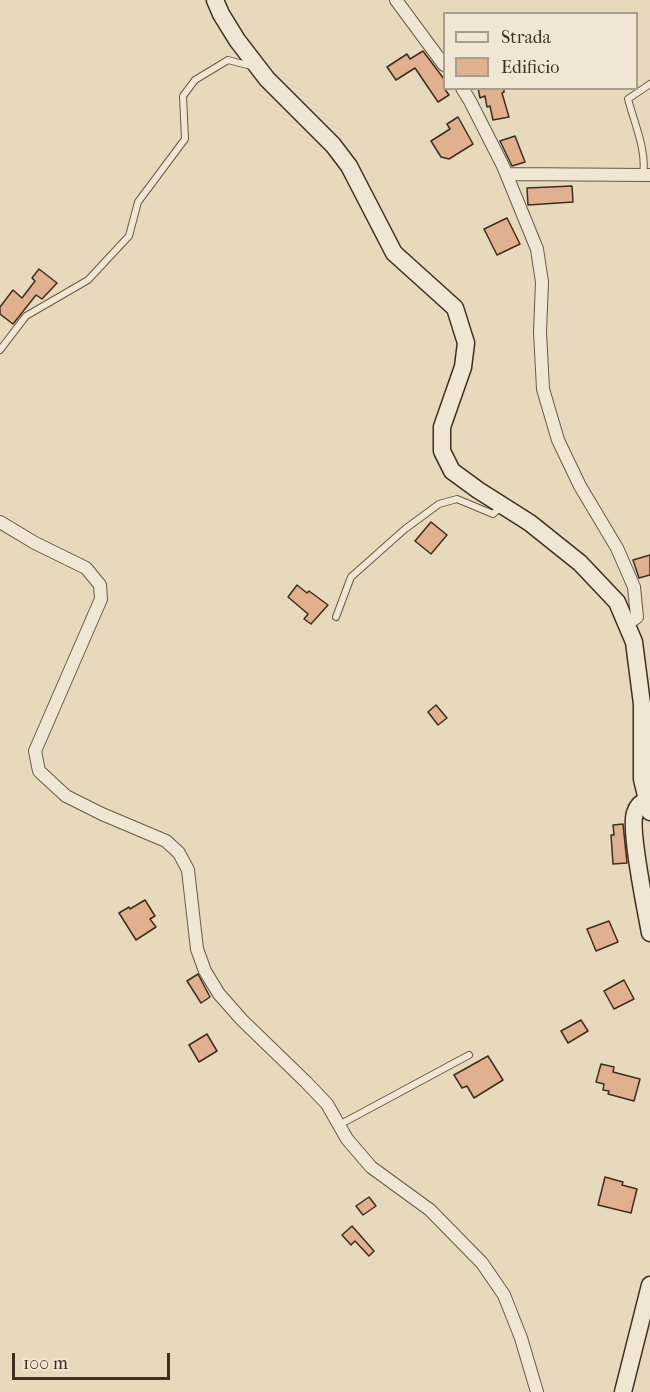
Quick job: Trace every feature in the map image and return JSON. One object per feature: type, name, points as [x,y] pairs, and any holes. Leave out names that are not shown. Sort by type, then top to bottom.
[{"type":"main road","points":[[215,0],[237,40],[258,68],[333,144],[349,166],[394,253],[455,309],[466,343],[460,377],[442,427],[442,451],[452,471],[530,523],[580,563],[617,602],[634,642],[642,704],[642,779],[649,806]]},
{"type":"main road","points":[[649,806],[641,802],[634,814],[634,837],[650,933]]},
{"type":"main road","points":[[623,1392],[650,1285]]},
{"type":"street","points":[[396,0],[443,64]]},
{"type":"street","points":[[463,90],[507,174],[537,249],[542,282],[540,333],[543,389],[558,440],[580,486],[617,548],[634,587],[637,617],[627,624]]},
{"type":"street","points":[[507,174],[646,175]]},
{"type":"street","points":[[0,522],[35,543],[86,568],[100,585],[101,599],[35,751],[39,771],[66,796],[166,841],[179,853],[188,870],[197,949],[205,971],[219,994],[242,1020],[327,1104],[347,1139],[371,1167],[430,1210],[482,1263],[504,1295],[521,1338],[537,1392]]},
{"type":"lane","points":[[0,350],[26,316],[88,280],[129,236],[138,202],[184,139],[183,96],[195,80],[228,60],[258,68]]},
{"type":"lane","points":[[646,175],[628,99],[650,84]]},
{"type":"lane","points":[[642,151],[650,150]]},
{"type":"lane","points":[[336,617],[351,576],[405,529],[439,504],[457,499],[493,514],[503,506]]},
{"type":"lane","points":[[339,1125],[469,1055]]},
{"type":"building","points":[[423,51],[443,78],[443,90],[449,95],[438,102],[415,68],[396,80],[387,67],[407,54],[410,59]]},
{"type":"building","points":[[478,90],[504,90],[502,93],[509,117],[493,120],[485,96],[480,98]]},
{"type":"building","points":[[458,117],[473,144],[449,159],[441,157],[431,141],[450,129],[447,124]]},
{"type":"building","points":[[515,136],[525,162],[512,166],[500,141]]},
{"type":"building","points":[[572,186],[573,202],[528,205],[527,188]]},
{"type":"building","points":[[507,218],[520,244],[497,255],[484,229]]},
{"type":"building","points":[[39,269],[57,283],[42,299],[36,295],[13,324],[0,314],[0,307],[13,290],[22,298],[35,281],[32,278]]},
{"type":"building","points":[[431,522],[447,535],[431,554],[415,541]]},
{"type":"building","points":[[650,555],[650,575],[639,578],[633,560]]},
{"type":"building","points":[[297,585],[328,605],[311,624],[304,619],[308,614],[288,597]]},
{"type":"building","points":[[436,705],[447,718],[438,725],[428,712]]},
{"type":"building","points":[[623,824],[627,863],[613,864],[611,835],[614,835],[613,825]]},
{"type":"building","points":[[145,900],[155,916],[150,919],[156,927],[136,940],[119,913]]},
{"type":"building","points":[[609,921],[618,942],[596,951],[587,929]]},
{"type":"building","points":[[198,974],[210,997],[201,1003],[187,981]]},
{"type":"building","points":[[624,980],[634,999],[614,1009],[604,991]]},
{"type":"building","points":[[581,1020],[588,1031],[568,1043],[561,1031]]},
{"type":"building","points":[[207,1034],[217,1051],[199,1062],[189,1045]]},
{"type":"building","points":[[488,1056],[503,1080],[474,1098],[467,1086],[462,1088],[454,1075]]},
{"type":"building","points":[[601,1064],[614,1067],[613,1072],[640,1079],[634,1101],[608,1094],[609,1091],[603,1090],[604,1084],[596,1082]]},
{"type":"building","points":[[605,1177],[637,1189],[631,1213],[598,1205]]},
{"type":"building","points":[[369,1197],[376,1206],[363,1215],[356,1206]]},
{"type":"building","points":[[352,1226],[374,1251],[369,1256],[355,1241],[351,1245],[342,1235]]}]
